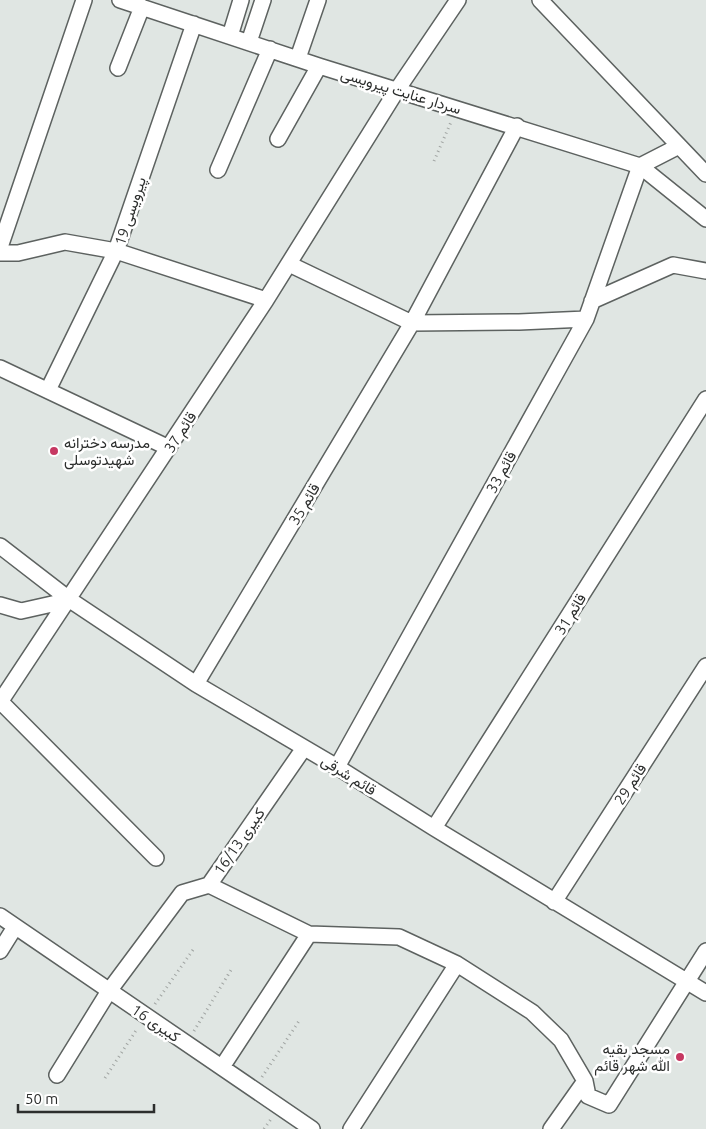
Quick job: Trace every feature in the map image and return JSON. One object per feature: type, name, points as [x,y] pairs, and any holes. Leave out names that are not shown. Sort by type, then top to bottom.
[{"type":"street","points":[[0,247],[84,0]]},
{"type":"street","name":"سردار عنایت پیرویسی","points":[[120,0],[320,66],[640,166]]},
{"type":"street","points":[[230,36],[241,0]]},
{"type":"street","points":[[249,42],[263,0]]},
{"type":"street","points":[[298,58],[318,0]]},
{"type":"street","name":"قائم 37","points":[[0,702],[170,448],[289,264],[397,90],[458,0]]},
{"type":"street","points":[[540,0],[706,174]]},
{"type":"street","points":[[118,68],[142,7]]},
{"type":"street","name":"پیرویسی 19","points":[[48,390],[116,251],[194,24]]},
{"type":"street","points":[[218,170],[270,49]]},
{"type":"street","points":[[278,139],[320,66]]},
{"type":"street","name":"قائم 35","points":[[196,684],[412,324],[517,126]]},
{"type":"street","points":[[680,146],[640,166],[706,219]]},
{"type":"street","name":"قائم 33","points":[[338,767],[586,318],[640,166]]},
{"type":"street","points":[[0,253],[18,253],[65,242],[116,251],[266,300]]},
{"type":"street","points":[[289,264],[412,324],[519,322],[586,318]]},
{"type":"street","points":[[592,301],[673,266],[706,271]]},
{"type":"street","points":[[0,368],[170,448]]},
{"type":"street","name":"قائم 31","points":[[434,828],[706,399]]},
{"type":"street","name":"قائم شرقی","points":[[0,546],[70,600],[196,684],[338,767],[554,902],[706,993]]},
{"type":"street","points":[[0,605],[21,611],[70,600]]},
{"type":"street","name":"قائم 29","points":[[554,902],[706,666]]},
{"type":"street","points":[[0,702],[156,858]]},
{"type":"street","name":"کبیری 16/13","points":[[57,1075],[109,991],[182,893],[209,885],[304,748]]},
{"type":"street","points":[[209,885],[309,934],[399,936],[456,964],[532,1012],[561,1040],[585,1081],[588,1096],[609,1106],[688,982],[706,950]]},
{"type":"street","name":"کبیری 16","points":[[0,916],[312,1129]]},
{"type":"street","points":[[0,951],[16,927]]},
{"type":"street","points":[[222,1067],[309,934]]},
{"type":"street","points":[[351,1129],[456,964]]},
{"type":"street","points":[[551,1129],[585,1081]]},
{"type":"path","points":[[434,161],[458,108]]},
{"type":"path","points":[[105,1078],[195,947]]},
{"type":"path","points":[[187,1043],[231,970]]},
{"type":"path","points":[[254,1089],[299,1021]]},
{"type":"place","name":"مدرسه دخترانه شهیدتوسلی","points":[[54,451]]},
{"type":"place","name":"مسجد بقیه الله شهر قائم","points":[[680,1057]]}]
